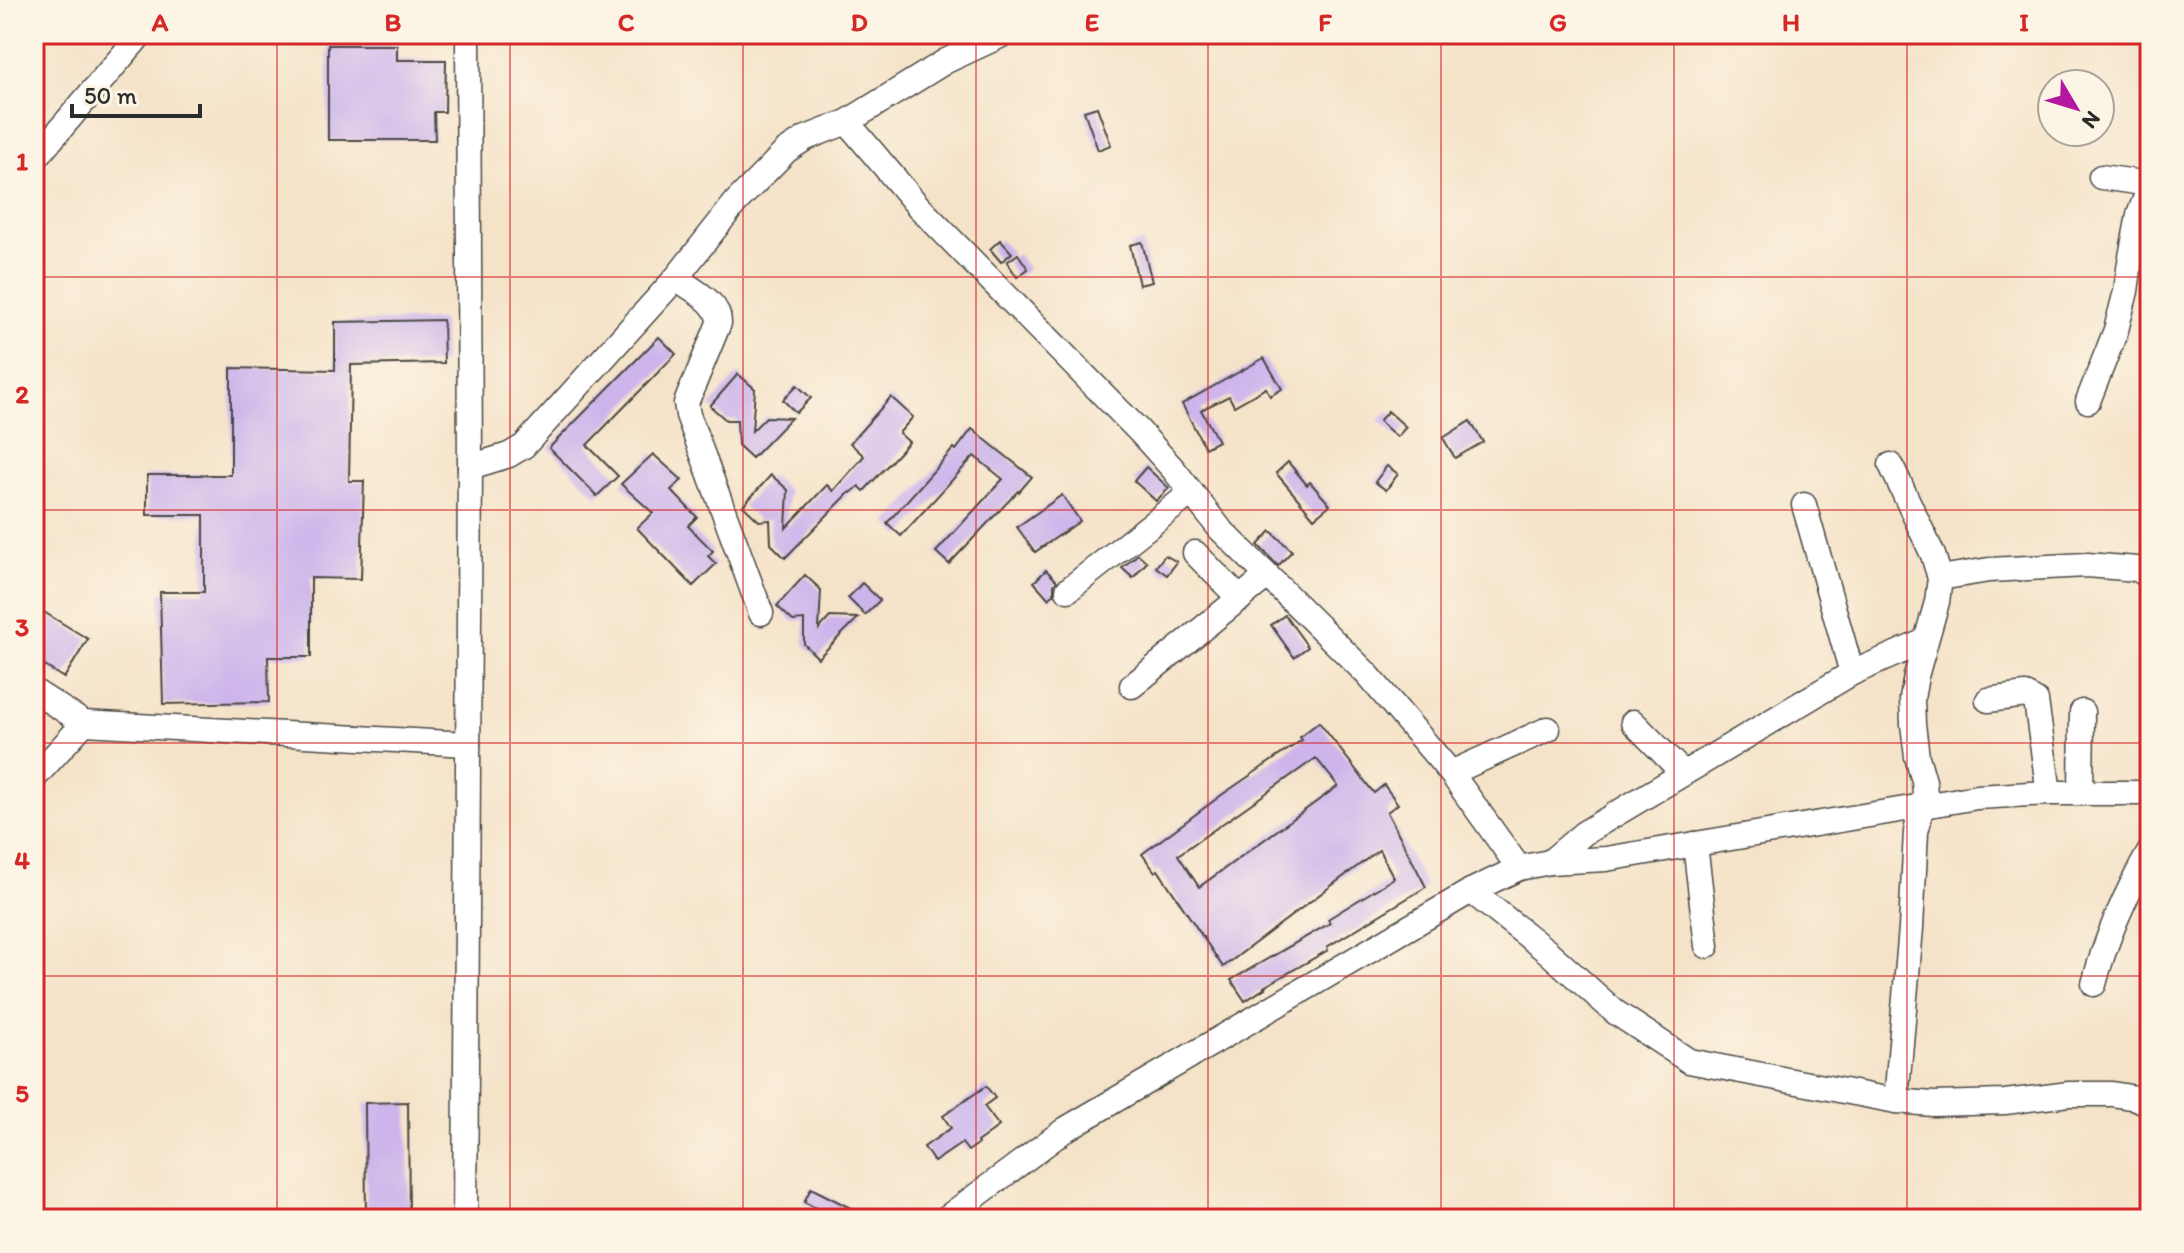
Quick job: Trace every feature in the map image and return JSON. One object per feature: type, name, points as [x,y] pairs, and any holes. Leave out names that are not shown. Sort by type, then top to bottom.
[{"type":"street","points":[[34,160],[141,34]]},
{"type":"street","points":[[465,1219],[470,467],[468,34]]},
{"type":"street","points":[[470,467],[509,455],[524,446],[676,278],[736,202],[786,151],[806,138],[847,122],[946,61],[1004,34]]},
{"type":"street","points":[[847,122],[918,206],[1140,432],[1220,529],[1367,674],[1451,773],[1519,868]]},
{"type":"street","points":[[2088,401],[2116,330],[2139,215],[2150,185],[2101,177]]},
{"type":"street","points":[[676,278],[715,308],[719,315],[719,323],[686,403],[761,613]]},
{"type":"street","points":[[1891,465],[1933,555],[1940,578],[1937,602],[1912,699],[1917,757],[1925,794],[1916,832],[1896,1101]]},
{"type":"street","points":[[1068,590],[1191,493]]},
{"type":"street","points":[[1804,505],[1852,673]]},
{"type":"street","points":[[1195,553],[1240,599]]},
{"type":"street","points":[[1940,578],[1989,570],[2087,565],[2137,569],[2150,579]]},
{"type":"street","points":[[1132,686],[1267,576]]},
{"type":"street","points":[[1550,862],[1584,833],[1852,673],[1925,641]]},
{"type":"street","points":[[34,691],[84,723],[468,744]]},
{"type":"street","points":[[1988,700],[2026,695],[2036,701],[2049,793]]},
{"type":"street","points":[[2081,793],[2082,712]]},
{"type":"street","points":[[1633,722],[1683,773]]},
{"type":"street","points":[[34,778],[84,723]]},
{"type":"street","points":[[1451,773],[1548,729]]},
{"type":"street","points":[[945,1219],[1066,1129],[1471,891],[1519,868],[1550,862],[1606,859],[1977,797],[2150,793]]},
{"type":"street","points":[[1695,844],[1707,946]]},
{"type":"street","points":[[2094,984],[2108,938],[2143,878],[2150,851]]},
{"type":"street","points":[[1471,891],[1548,952],[1615,1012],[1689,1061],[1896,1101],[1933,1104],[2005,1102],[2069,1094],[2112,1094],[2150,1104]]},
{"type":"building","points":[[328,45],[397,45],[397,60],[446,60],[445,112],[434,112],[435,140],[328,140]]},
{"type":"building","points":[[1097,107],[1111,145],[1098,150],[1084,111]]},
{"type":"building","points":[[1000,240],[1012,253],[1001,262],[990,249]]},
{"type":"building","points":[[1142,242],[1152,282],[1139,285],[1130,245]]},
{"type":"building","points":[[1018,254],[1028,269],[1017,277],[1007,262]]},
{"type":"building","points":[[443,320],[444,363],[351,365],[349,481],[364,481],[361,579],[311,578],[311,657],[268,657],[269,702],[163,704],[160,592],[204,592],[204,515],[147,515],[147,475],[231,475],[231,368],[335,370],[335,322]]},
{"type":"building","points":[[659,337],[676,354],[587,445],[618,476],[597,496],[549,448]]},
{"type":"building","points":[[1264,358],[1282,389],[1270,396],[1266,388],[1234,406],[1229,396],[1201,410],[1218,441],[1205,448],[1182,404]]},
{"type":"building","points":[[738,374],[755,389],[752,431],[766,417],[791,418],[752,458],[738,445],[737,420],[726,420],[710,406]]},
{"type":"building","points":[[797,385],[811,398],[796,413],[783,400]]},
{"type":"building","points":[[891,397],[913,417],[899,433],[909,442],[864,491],[859,486],[850,492],[785,558],[771,544],[770,520],[759,521],[743,506],[771,475],[788,490],[786,528],[827,485],[833,491],[864,456],[850,443]]},
{"type":"building","points":[[1388,411],[1406,427],[1397,437],[1379,421]]},
{"type":"building","points":[[1470,421],[1483,442],[1455,458],[1443,438]]},
{"type":"building","points":[[972,429],[1032,477],[949,564],[936,552],[1003,479],[974,456],[901,536],[887,523]]},
{"type":"building","points":[[653,454],[682,480],[671,490],[697,517],[688,526],[713,551],[708,556],[716,564],[693,586],[637,528],[653,513],[621,484]]},
{"type":"building","points":[[1288,462],[1307,485],[1310,482],[1330,505],[1314,518],[1276,473]]},
{"type":"building","points":[[1387,466],[1398,474],[1386,490],[1375,482]]},
{"type":"building","points":[[1146,467],[1169,488],[1156,501],[1134,481]]},
{"type":"building","points":[[1062,495],[1080,521],[1035,552],[1017,527]]},
{"type":"building","points":[[1271,531],[1292,551],[1278,566],[1258,545]]},
{"type":"building","points":[[1138,554],[1147,562],[1133,578],[1122,568]]},
{"type":"building","points":[[1165,555],[1177,562],[1167,575],[1156,567]]},
{"type":"building","points":[[1046,570],[1057,581],[1054,594],[1049,599],[1034,582]]},
{"type":"building","points":[[805,575],[821,590],[819,629],[830,617],[858,618],[818,658],[804,644],[804,620],[793,621],[777,606]]},
{"type":"building","points":[[862,583],[880,600],[865,615],[848,598]]},
{"type":"building","points":[[34,606],[88,639],[64,678],[34,659]]},
{"type":"building","points":[[1285,615],[1308,647],[1294,657],[1271,625]]},
{"type":"building","points":[[1319,722],[1374,793],[1384,785],[1398,804],[1387,812],[1426,887],[1245,1001],[1231,980],[1330,923],[1328,919],[1394,878],[1379,850],[1223,967],[1158,870],[1155,872],[1142,854],[1302,740],[1300,737]],"holes":[[[1316,758],[1338,786],[1199,887],[1178,855]]]},
{"type":"building","points":[[986,1086],[995,1098],[984,1106],[999,1126],[968,1151],[962,1143],[934,1162],[924,1147],[951,1128],[943,1116]]},
{"type":"building","points":[[408,1102],[409,1219],[366,1219],[365,1103]]},
{"type":"building","points":[[811,1188],[872,1219],[837,1219],[804,1202]]}]
